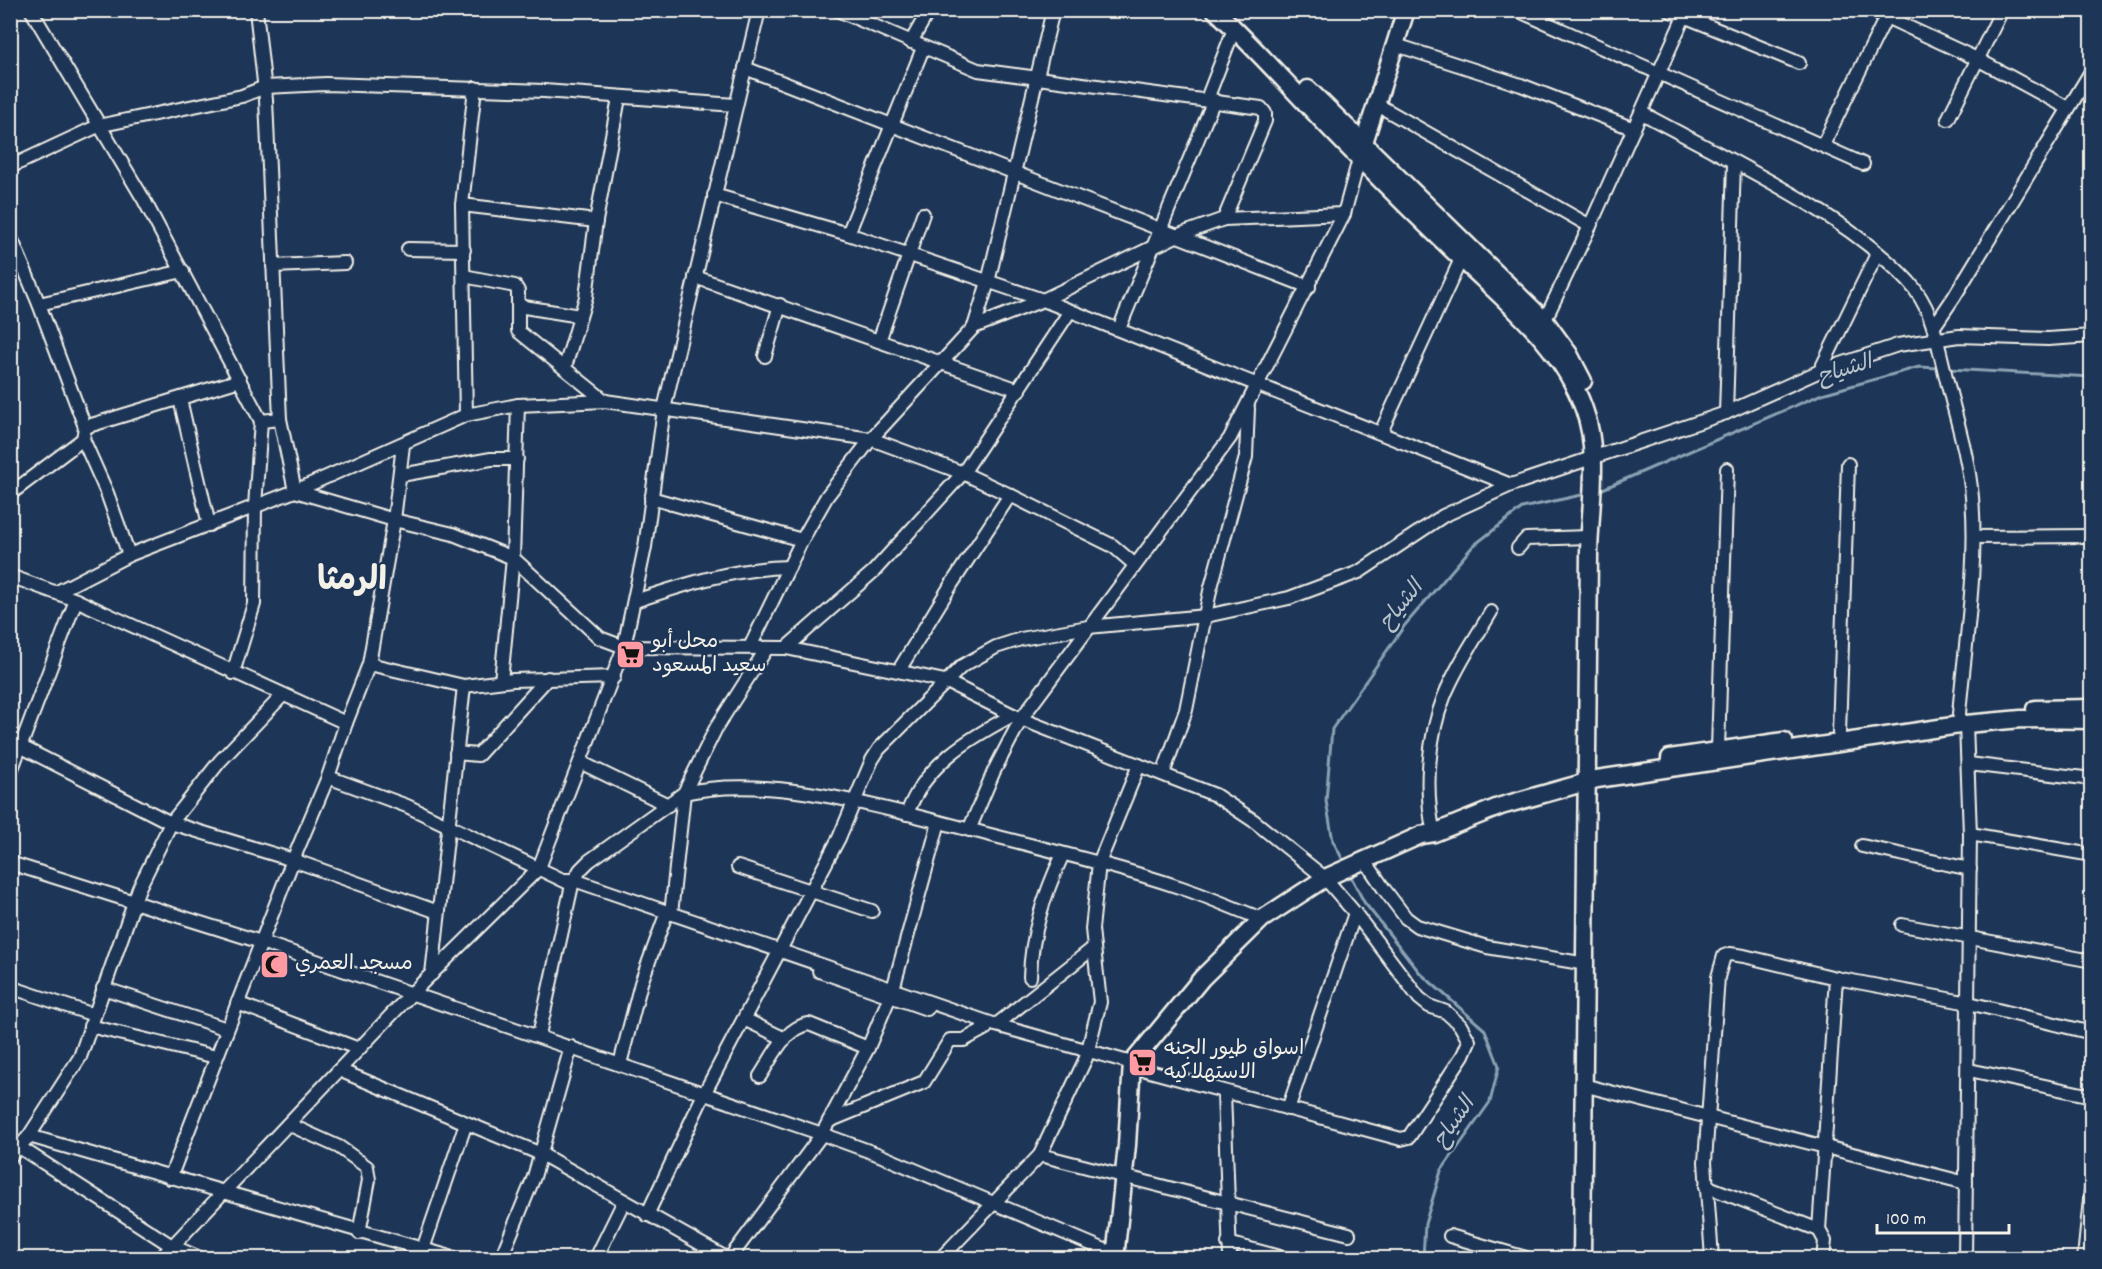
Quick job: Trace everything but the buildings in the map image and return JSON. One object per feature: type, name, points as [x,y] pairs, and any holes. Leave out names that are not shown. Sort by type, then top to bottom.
[{"type":"main road","points":[[1215,10],[1541,327],[1578,393],[1592,434],[1596,464],[1589,1086],[1582,1258]]},
{"type":"main road","points":[[1228,10],[1342,122],[1361,152],[1461,259],[1541,327]]},
{"type":"main road","points":[[1361,152],[1406,10]]},
{"type":"main road","points":[[1342,122],[1374,109]]},
{"type":"main road","points":[[1592,1258],[1586,964],[1592,775],[1589,537],[1594,501]]},
{"type":"main road","points":[[1592,775],[1962,719],[2001,710],[2091,708]]},
{"type":"main road","points":[[1118,1257],[1135,1067],[1202,978],[1262,919],[1329,876],[1491,800],[1592,775],[1718,749],[1962,719],[2091,720]]},
{"type":"street","points":[[31,10],[144,200],[261,421],[255,506],[254,604],[233,674]]},
{"type":"street","points":[[256,10],[265,87],[280,419],[296,491]]},
{"type":"street","points":[[160,1258],[412,993],[539,868],[582,763],[624,647],[635,601],[664,409],[759,10]]},
{"type":"street","points":[[911,42],[929,10]]},
{"type":"street","points":[[750,647],[826,496],[871,439],[974,327],[988,282],[1039,78],[1053,10]]},
{"type":"street","points":[[1517,10],[1863,164]]},
{"type":"street","points":[[1669,10],[1685,14],[1799,63]]},
{"type":"street","points":[[1871,10],[1887,14],[2068,108]]},
{"type":"street","points":[[1948,119],[2002,10]]},
{"type":"street","points":[[842,11],[978,70],[1261,108],[1266,116],[1224,219]]},
{"type":"street","points":[[1541,327],[1642,113],[1685,14]]},
{"type":"street","points":[[1823,145],[1887,14]]},
{"type":"street","points":[[1119,329],[1161,230],[1210,100],[1234,28]]},
{"type":"street","points":[[1396,45],[1521,85],[1634,129]]},
{"type":"street","points":[[848,234],[923,48]]},
{"type":"street","points":[[745,68],[1309,287]]},
{"type":"street","points":[[1935,325],[2091,69]]},
{"type":"street","points":[[10,167],[98,126],[242,96],[265,87],[326,84],[475,88],[735,105]]},
{"type":"street","points":[[466,415],[462,205],[475,88]]},
{"type":"street","points":[[564,367],[580,316],[590,270],[596,221],[619,98]]},
{"type":"street","points":[[1374,109],[1590,226]]},
{"type":"street","points":[[1642,113],[1822,214],[1877,254],[1910,284],[1935,325],[1968,468],[1974,537],[1962,719],[1969,764],[1970,834],[1968,938],[1970,1003],[1965,1258]]},
{"type":"street","points":[[969,830],[1017,717],[1219,456],[1248,406],[1344,214],[1361,152]]},
{"type":"street","points":[[1726,413],[1734,163]]},
{"type":"street","points":[[714,195],[848,234],[1043,300],[1511,485]]},
{"type":"street","points":[[462,205],[596,221]]},
{"type":"street","points":[[879,341],[923,214]]},
{"type":"street","points":[[974,327],[1043,300],[1155,245],[1224,219],[1344,214]]},
{"type":"street","points":[[10,235],[15,261],[39,304],[129,555]]},
{"type":"street","points":[[408,249],[464,250]]},
{"type":"street","points":[[1820,371],[1877,254]]},
{"type":"street","points":[[1380,432],[1461,259]]},
{"type":"street","points":[[273,266],[345,263]]},
{"type":"street","points":[[39,304],[183,271]]},
{"type":"street","points":[[464,276],[514,285],[518,306],[518,331],[605,401]]},
{"type":"street","points":[[695,277],[1019,390]]},
{"type":"street","points":[[765,356],[780,305]]},
{"type":"street","points":[[518,306],[580,316]]},
{"type":"street","points":[[786,648],[874,571],[963,473],[1070,311]]},
{"type":"street","points":[[647,1215],[704,1094],[856,802],[866,772],[879,748],[945,681],[977,656],[1021,639],[1088,627],[1206,615],[1290,598],[1345,578],[1443,516],[1511,485],[1596,464],[1726,413],[1820,371],[1898,345],[1938,338],[2091,336]]},
{"type":"street","points":[[13,486],[84,433],[240,380]]},
{"type":"street","points":[[180,399],[209,525]]},
{"type":"street","points":[[57,592],[129,555],[296,491],[466,415],[518,405],[605,401],[871,439],[963,473],[1010,495],[1113,546],[1134,564]]},
{"type":"street","points":[[501,681],[513,558],[518,405]]},
{"type":"street","points":[[1163,774],[1186,710],[1206,615],[1246,457],[1248,406]]},
{"type":"street","points":[[261,421],[280,419]]},
{"type":"street","points":[[170,1178],[237,1002],[328,777],[369,664],[401,475],[403,445]]},
{"type":"street","points":[[401,475],[491,459],[517,459]]},
{"type":"street","points":[[1839,733],[1848,464]]},
{"type":"street","points":[[1718,749],[1727,469]]},
{"type":"street","points":[[296,491],[394,520],[453,534],[513,558],[600,638],[624,647],[786,648],[945,681],[1017,717],[1193,785],[1236,808],[1329,876],[1419,998],[1429,1006],[1446,1012],[1460,1024],[1466,1033],[1467,1047],[1409,1137],[1405,1139],[1087,1055],[891,993],[570,882],[387,797],[328,777]]},
{"type":"street","points":[[899,670],[1010,495]]},
{"type":"street","points":[[651,498],[802,540]]},
{"type":"street","points":[[1974,537],[2091,536]]},
{"type":"street","points":[[1518,548],[1526,539],[1589,537]]},
{"type":"street","points":[[635,601],[694,581],[740,571],[789,567]]},
{"type":"street","points":[[11,576],[76,600],[233,674],[346,723]]},
{"type":"street","points":[[10,774],[15,744],[76,600]]},
{"type":"street","points":[[1429,830],[1428,782],[1437,720],[1451,683],[1491,612]]},
{"type":"street","points":[[620,1064],[641,983],[668,917],[684,793],[716,728],[767,648]]},
{"type":"street","points":[[369,664],[464,686],[548,678],[614,677]]},
{"type":"street","points":[[456,753],[478,755],[548,678]]},
{"type":"street","points":[[432,974],[464,686]]},
{"type":"street","points":[[10,1157],[15,1144],[29,1136],[80,1057],[135,901],[171,823],[220,761],[282,696]]},
{"type":"street","points":[[907,814],[918,790],[944,758],[972,737],[1017,717]]},
{"type":"street","points":[[15,744],[171,823],[293,860],[438,912]]},
{"type":"street","points":[[582,763],[668,804]]},
{"type":"street","points":[[1969,764],[2091,778]]},
{"type":"street","points":[[942,1258],[996,1204],[1040,1155],[1087,1055],[1100,1002],[1092,949],[1093,909],[1099,863],[1139,765]]},
{"type":"street","points":[[539,1035],[570,882],[589,861],[684,793],[722,788],[769,790],[856,802],[1099,863],[1182,888],[1262,919]]},
{"type":"street","points":[[339,1070],[541,1154],[728,1258],[822,1134],[868,1048],[891,993],[939,822]]},
{"type":"street","points":[[1970,834],[2091,855]]},
{"type":"street","points":[[1862,846],[1970,869]]},
{"type":"street","points":[[1030,977],[1030,954],[1045,894],[1063,854]]},
{"type":"street","points":[[1361,860],[1401,911],[1417,926],[1488,946],[1586,964]]},
{"type":"street","points":[[10,863],[261,942],[539,1035],[822,1134],[877,1154],[1118,1257]]},
{"type":"street","points":[[738,867],[872,911]]},
{"type":"street","points":[[1287,1108],[1355,913]]},
{"type":"street","points":[[1902,925],[2091,961]]},
{"type":"street","points":[[829,1122],[924,1082],[950,1040],[964,1040],[991,1026],[1092,949]]},
{"type":"street","points":[[1712,1258],[1705,1162],[1718,977],[1724,956],[1730,954],[1744,956],[1836,978],[1970,1003],[2091,1033]]},
{"type":"street","points":[[1823,1258],[1825,1241],[1819,1230],[1836,978]]},
{"type":"street","points":[[10,987],[92,1021],[216,1057]]},
{"type":"street","points":[[103,988],[227,1029]]},
{"type":"street","points":[[237,1002],[359,1049]]},
{"type":"street","points":[[744,1019],[785,1039]]},
{"type":"street","points":[[760,1076],[795,1028],[808,1024],[868,1048]]},
{"type":"street","points":[[501,1258],[529,1192],[571,1047]]},
{"type":"street","points":[[1969,1070],[2091,1096]]},
{"type":"street","points":[[1589,1086],[1966,1184]]},
{"type":"street","points":[[1224,1092],[1226,1201],[1230,1258]]},
{"type":"street","points":[[423,1249],[466,1123]]},
{"type":"street","points":[[288,1124],[339,1147],[367,1167],[369,1180],[359,1233]]},
{"type":"street","points":[[29,1136],[223,1194],[454,1258]]},
{"type":"street","points":[[15,1144],[172,1246],[200,1258]]},
{"type":"street","points":[[1040,1155],[1349,1234]]},
{"type":"street","points":[[2084,1258],[2091,1179]]},
{"type":"street","points":[[1706,1186],[1819,1230]]},
{"type":"street","points":[[596,1258],[624,1201]]},
{"type":"street","points":[[1450,1236],[1526,1258]]},
{"type":"street","points":[[1228,1243],[1284,1258]]},
{"type":"waterway","name":"الشياح","points":[[1598,491],[1822,394],[1919,367],[1939,368]]},
{"type":"waterway","name":"الشياح","points":[[1949,369],[2092,377]]},
{"type":"waterway","name":"الشياح","points":[[1345,864],[1333,841],[1326,801],[1332,729],[1405,625],[1473,546],[1522,508],[1586,494]]},
{"type":"waterway","name":"الشياح","points":[[1349,873],[1364,902],[1420,973],[1485,1030],[1499,1066],[1490,1102],[1441,1171],[1425,1224],[1423,1258]]},
{"type":"place","name":"محل أبو سعيد المسعود","points":[[631,655]]},
{"type":"place","name":"مسجد العمري","points":[[274,965]]},
{"type":"place","name":"اسواق طيور الجنه الاستهلاكيه","points":[[1143,1062]]},
{"type":"district","name":"الرمثا","points":[[352,582]]}]
